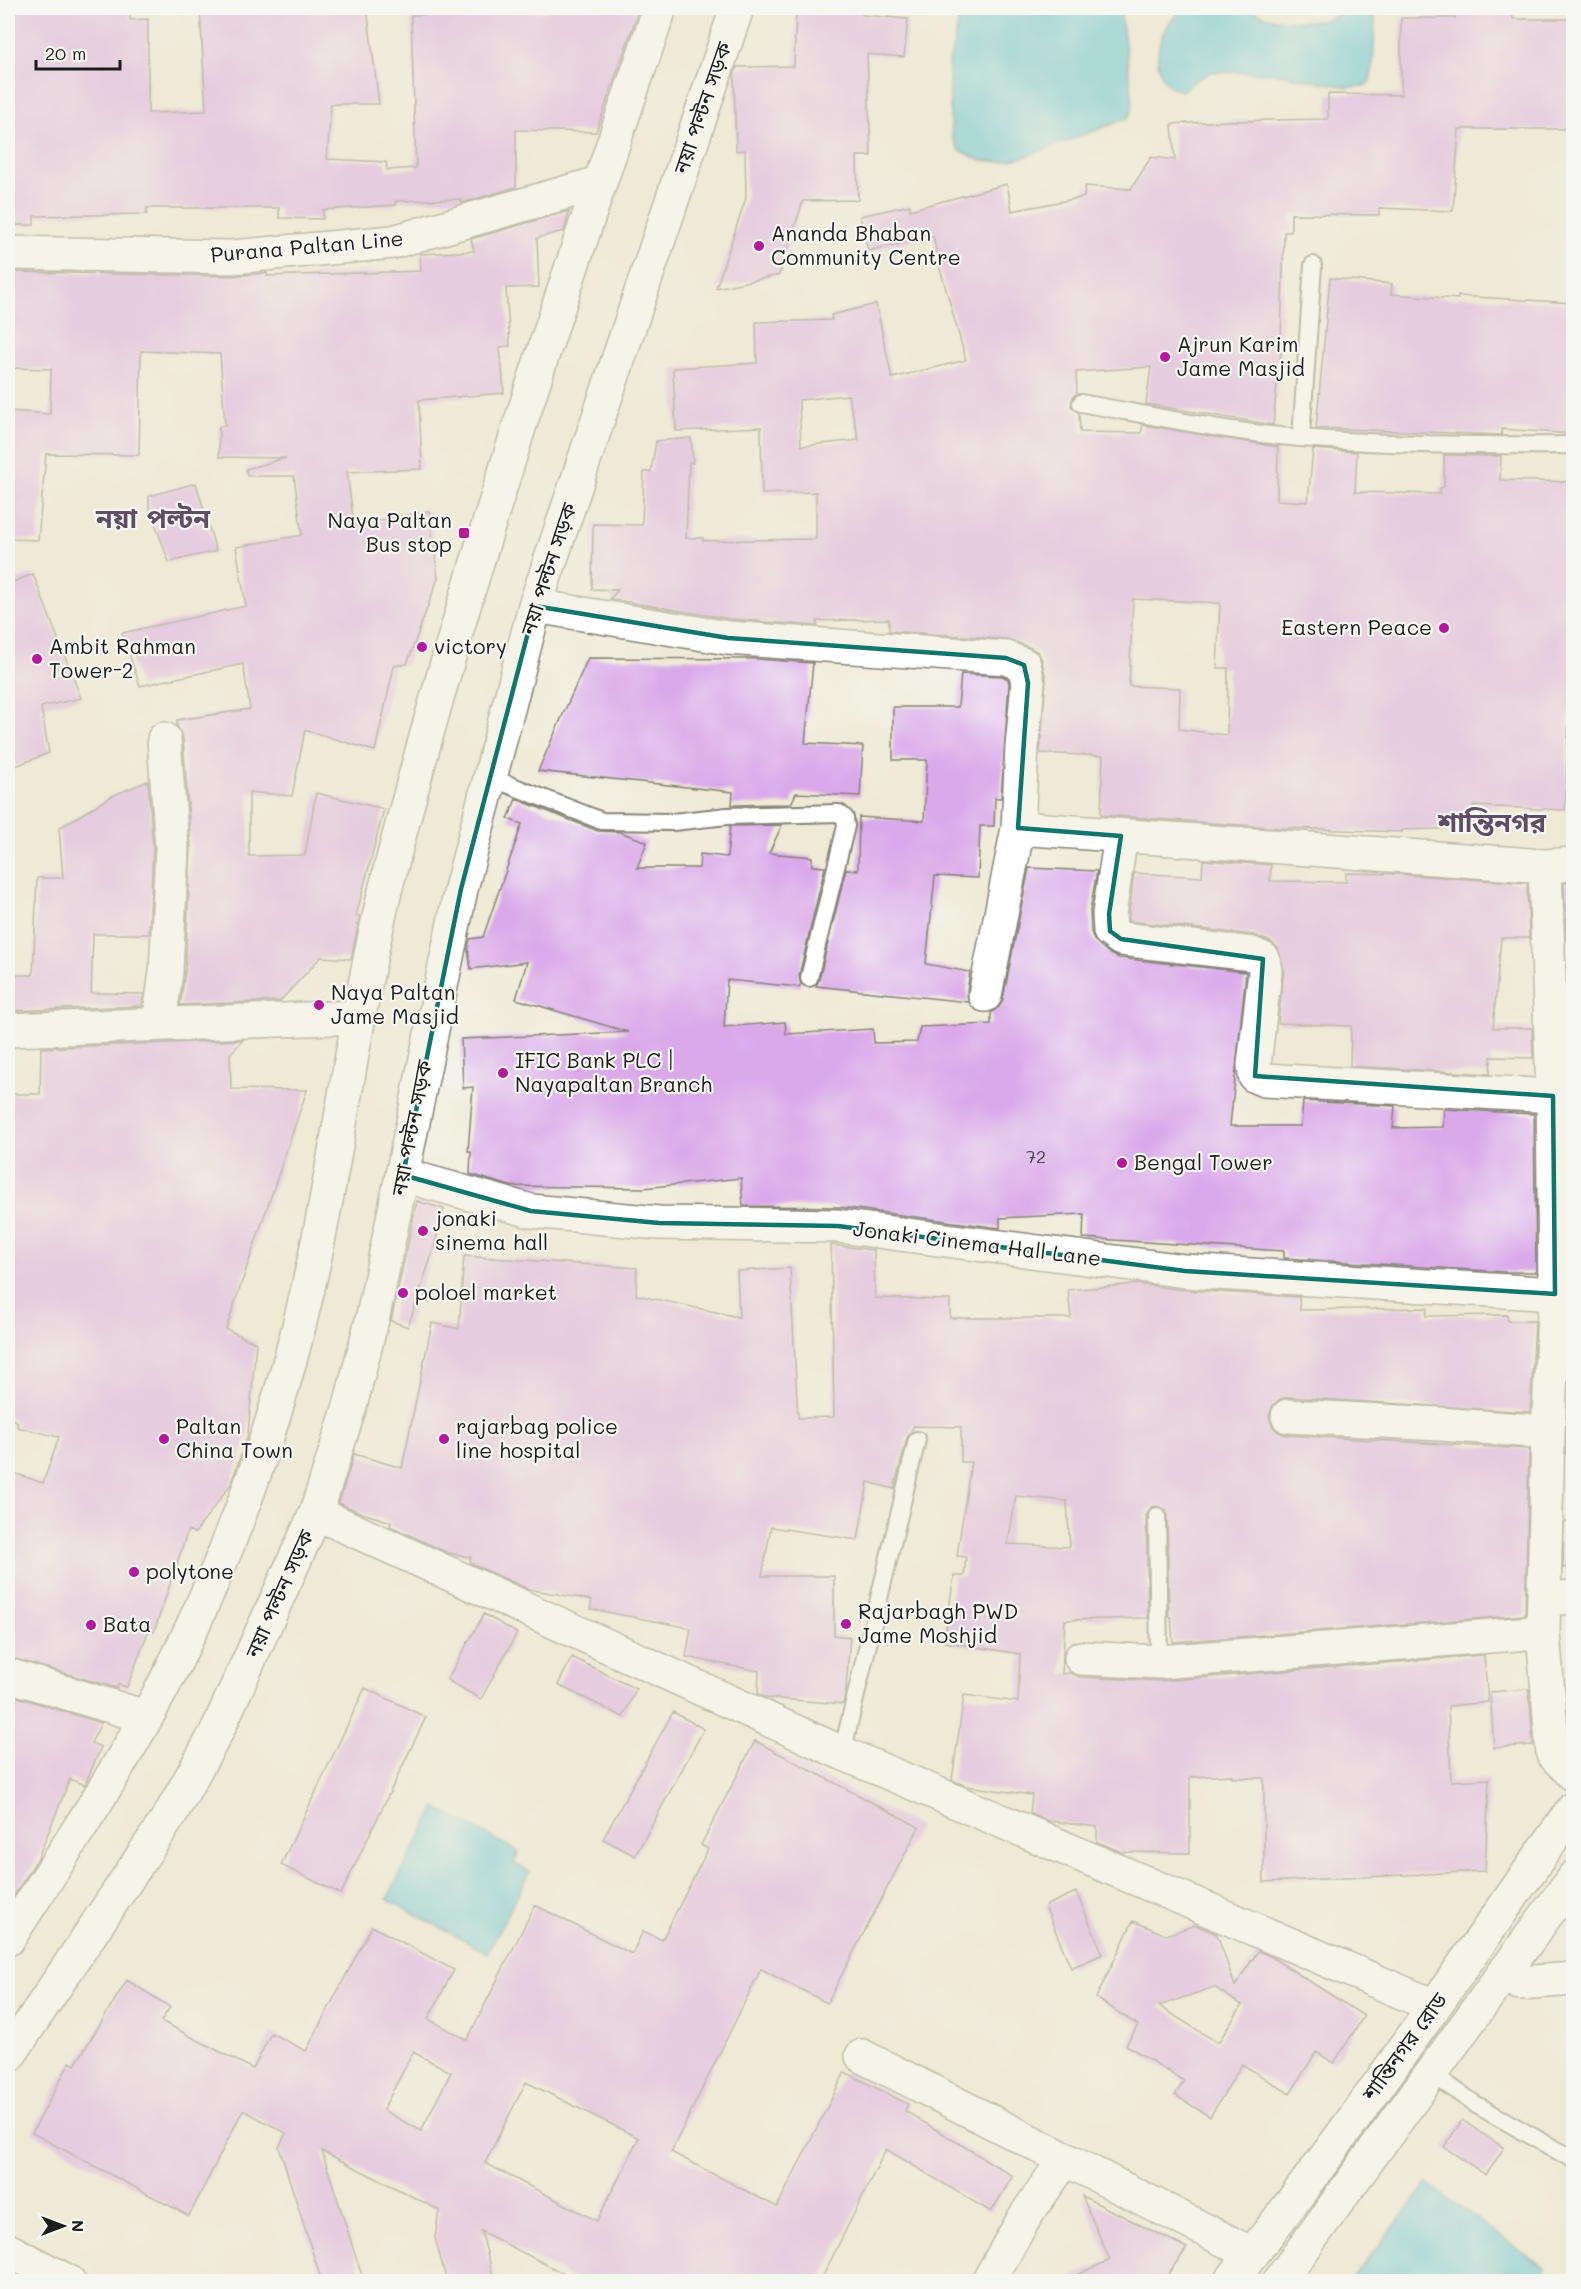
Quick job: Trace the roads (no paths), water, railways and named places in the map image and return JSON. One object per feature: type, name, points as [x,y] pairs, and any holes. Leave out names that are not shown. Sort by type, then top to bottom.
[{"type":"street","points":[[8,1939],[146,1717],[177,1658],[219,1564],[253,1479],[286,1377],[314,1264],[359,1017],[390,872],[417,768],[496,502],[599,183],[660,8]]},
{"type":"street","name":"নয়া পল্টন সড়ক","points":[[8,2057],[176,1805],[216,1733],[316,1513],[350,1406],[373,1316],[456,911],[535,606],[737,8]]},
{"type":"street","name":"Purana Paltan Line","points":[[8,252],[232,257],[393,242],[599,183]]},
{"type":"street","points":[[535,606],[728,638],[1006,658],[1024,665],[1028,683],[1018,828],[985,995]]},
{"type":"street","points":[[159,1024],[166,972],[172,848],[164,739]]},
{"type":"street","points":[[1018,828],[1559,865],[1553,1096],[1564,1203],[1555,1294],[1548,1432],[1559,1598],[1543,1632],[1553,1754],[1574,1775]]},
{"type":"street","points":[[1121,836],[1109,914],[1110,931],[1121,939],[1252,954],[1263,959],[1265,972],[1254,1065],[1255,1076],[1264,1080],[1553,1096]]},
{"type":"street","points":[[8,1030],[359,1017]]},
{"type":"street","name":"Jonaki Cinema Hall Lane","points":[[403,1175],[531,1211],[659,1223],[838,1227],[1185,1270],[1555,1294]]},
{"type":"street","points":[[1288,1416],[1548,1432]]},
{"type":"street","points":[[316,1513],[842,1753],[1434,2006]]},
{"type":"street","points":[[1081,1658],[1159,1662],[1543,1632]]},
{"type":"street","points":[[8,1675],[146,1717]]},
{"type":"street","name":"শান্তিনগর রোড","points":[[1230,2282],[1299,2194],[1574,1808]]},
{"type":"street","name":"শান্তিনগর রোড","points":[[1282,2278],[1574,1877]]},
{"type":"street","points":[[1505,1971],[1520,1983],[1574,1979]]},
{"type":"street","points":[[1403,2050],[1431,2073]]},
{"type":"street","points":[[862,2056],[1252,2254],[1282,2278]]},
{"type":"street","points":[[988,2282],[1026,2215],[1065,2159]]},
{"type":"street","points":[[8,2250],[69,2282]]},
{"type":"lane","points":[[1301,438],[1313,265]]},
{"type":"lane","points":[[1081,403],[1244,432],[1301,438],[1574,445]]},
{"type":"lane","points":[[489,777],[602,821],[673,822],[728,816],[839,813],[844,818],[846,826],[809,978]]},
{"type":"lane","points":[[842,1753],[916,1440]]},
{"type":"lane","points":[[1157,1516],[1159,1662]]},
{"type":"lane","points":[[1431,2073],[1475,2104],[1574,2160]]},
{"type":"water","points":[[962,8],[1120,8],[1132,93],[1132,110],[1126,119],[1025,157],[1002,162],[979,160],[959,150],[952,136],[949,62]]},
{"type":"water","points":[[1186,8],[1246,8],[1267,17],[1287,21],[1322,21],[1348,10],[1370,10],[1375,18],[1373,67],[1370,81],[1365,86],[1348,87],[1273,73],[1212,72],[1196,80],[1182,91],[1173,88],[1161,75],[1159,46],[1168,25]]},
{"type":"water","points":[[436,1807],[519,1852],[514,1863],[530,1872],[487,1953],[387,1899]]},
{"type":"water","points":[[1428,2184],[1545,2268],[1535,2281],[1350,2281]]},
{"type":"place","name":"Ananda Bhaban Community Centre","points":[[759,246]]},
{"type":"place","name":"Ajrun Karim Jame Masjid","points":[[1165,357]]},
{"type":"place","name":"Naya Paltan Bus stop","points":[[464,533]]},
{"type":"place","name":"Eastern Peace","points":[[1444,628]]},
{"type":"place","name":"victory","points":[[422,647]]},
{"type":"place","name":"Ambit Rahman Tower-2","points":[[37,659]]},
{"type":"place","name":"Naya Paltan Jame Masjid","points":[[319,1005]]},
{"type":"place","name":"IFIC Bank PLC | Nayapaltan Branch","points":[[503,1073]]},
{"type":"place","name":"Bengal Tower","points":[[1122,1163]]},
{"type":"place","name":"jonaki sinema hall","points":[[423,1231]]},
{"type":"place","name":"poloel market","points":[[403,1293]]},
{"type":"place","name":"Paltan China Town","points":[[164,1439]]},
{"type":"place","name":"rajarbag police line hospital","points":[[444,1439]]},
{"type":"place","name":"polytone","points":[[134,1572]]},
{"type":"place","name":"Rajarbagh PWD Jame Moshjid","points":[[846,1624]]},
{"type":"place","name":"Bata","points":[[91,1625]]},
{"type":"district","name":"নয়া পল্টন","points":[[153,519]]},
{"type":"district","name":"শান্তিনগর","points":[[1492,823]]}]
